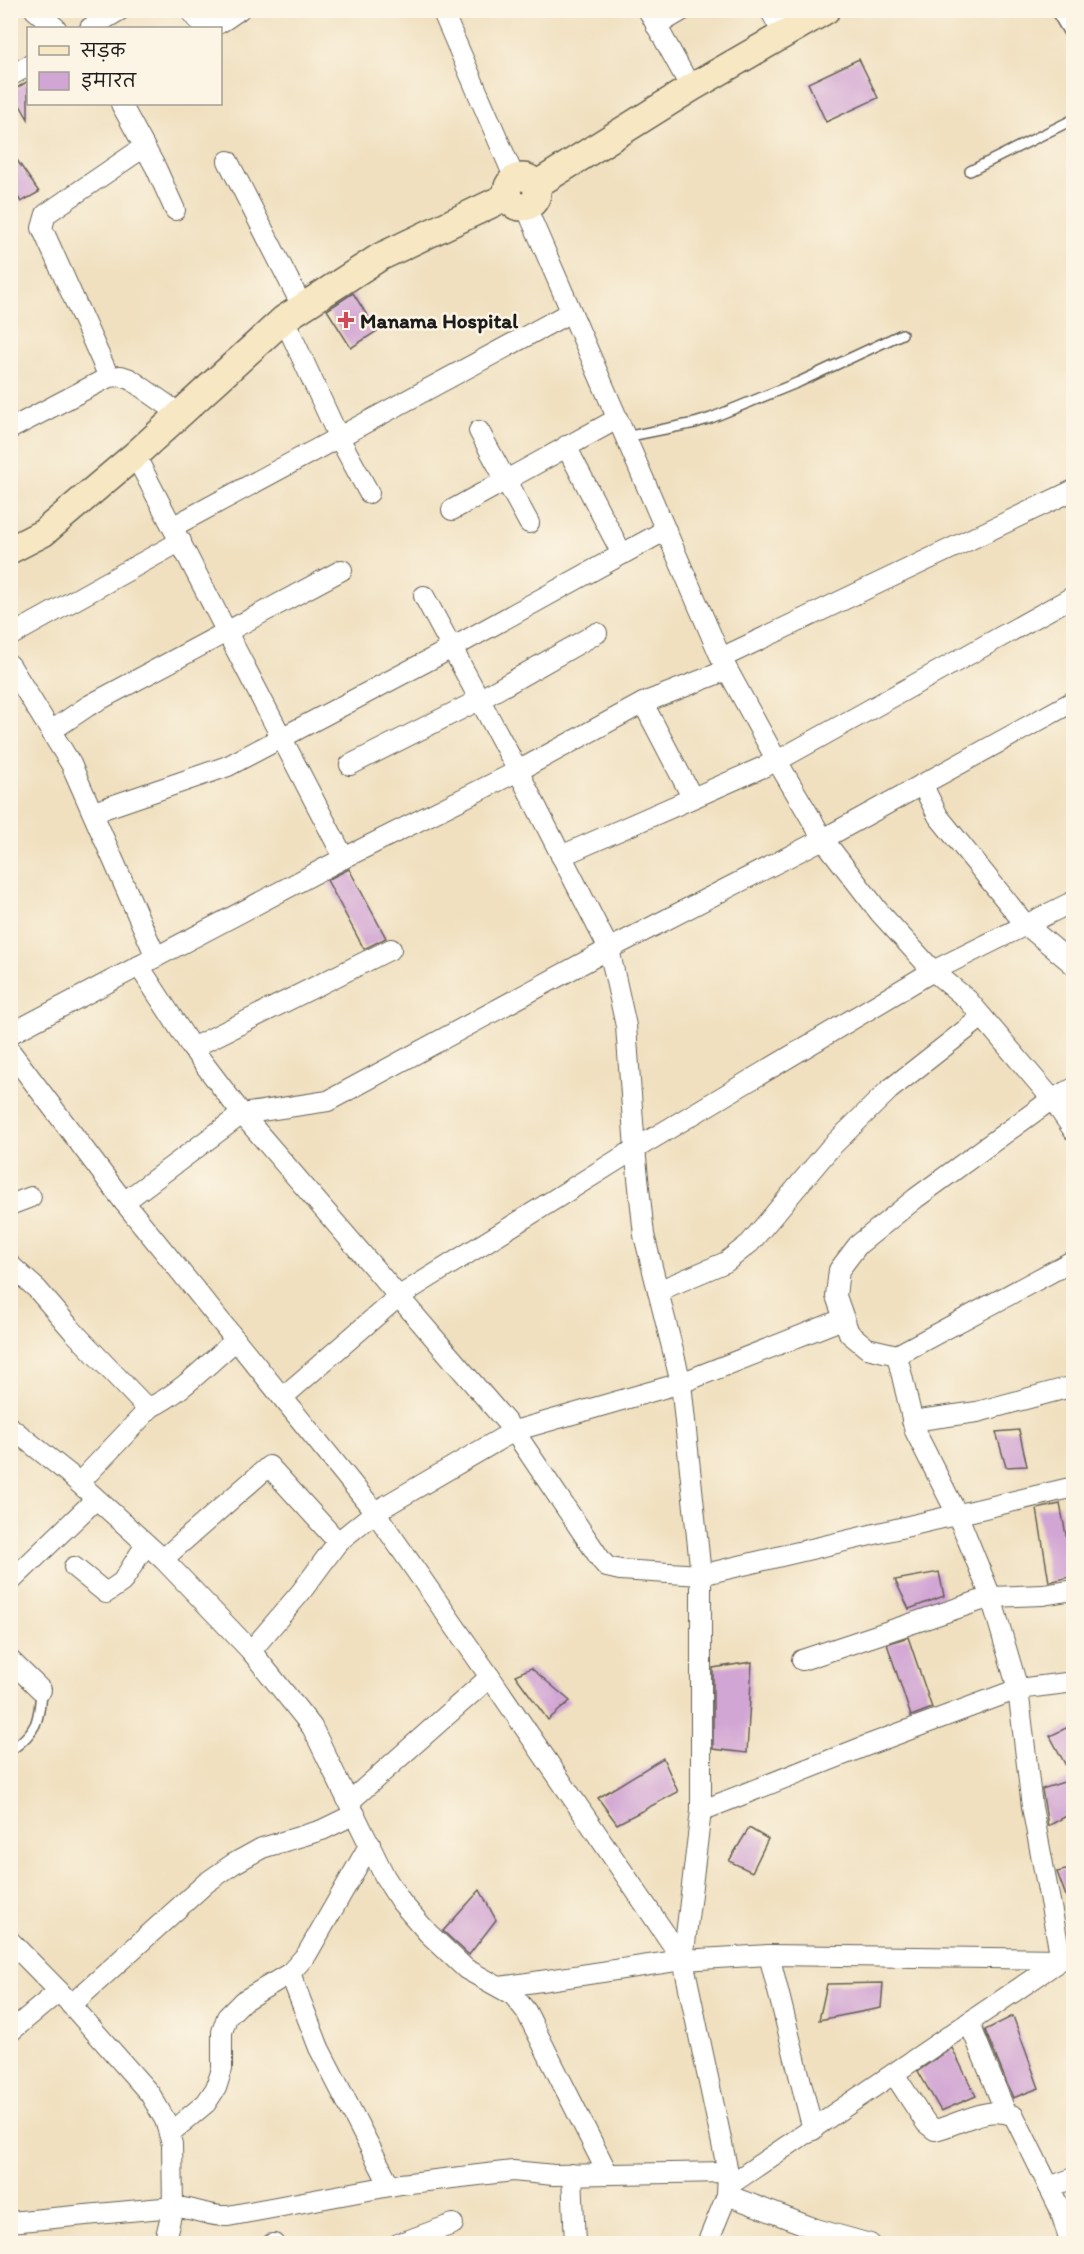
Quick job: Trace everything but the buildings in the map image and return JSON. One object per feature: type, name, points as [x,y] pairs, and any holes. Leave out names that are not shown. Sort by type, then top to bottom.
[{"type":"street","points":[[35,10],[55,27]]},
{"type":"street","points":[[190,10],[201,25],[207,27],[214,26],[239,10]]},
{"type":"street","points":[[442,10],[724,664],[777,761],[823,839],[880,913],[933,970],[968,1000],[1052,1099],[1074,1131]]},
{"type":"street","points":[[683,10],[652,18],[691,88]]},
{"type":"street","points":[[770,10],[784,35]]},
{"type":"street","points":[[10,550],[43,533],[294,314],[380,257],[521,192],[691,88],[826,10]]},
{"type":"street","points":[[92,27],[118,11]]},
{"type":"street","points":[[10,76],[27,67]]},
{"type":"street","points":[[123,105],[175,210]]},
{"type":"street","points":[[109,377],[42,228],[46,214],[144,147]]},
{"type":"street","points":[[228,161],[294,314],[338,436],[369,493]]},
{"type":"street","points":[[10,636],[338,436],[571,312]]},
{"type":"street","points":[[10,429],[109,377],[121,376],[130,379],[180,414]]},
{"type":"street","points":[[452,510],[566,446],[621,428]]},
{"type":"street","points":[[479,431],[529,523]]},
{"type":"street","points":[[566,446],[622,554]]},
{"type":"street","points":[[135,455],[344,858]]},
{"type":"street","points":[[10,1034],[344,858],[518,771],[643,703],[1074,490]]},
{"type":"street","points":[[94,812],[228,766],[452,648],[666,530]]},
{"type":"street","points":[[51,731],[88,706],[342,570]]},
{"type":"street","points":[[424,596],[518,771],[609,949],[626,1026],[644,1234],[681,1383],[701,1575],[701,1811],[682,1960],[728,2184],[707,2244]]},
{"type":"street","points":[[561,856],[777,761],[1074,596]]},
{"type":"street","points":[[350,765],[479,700],[597,633]]},
{"type":"street","points":[[10,664],[71,764],[156,957]]},
{"type":"street","points":[[124,1202],[242,1114],[327,1101],[609,949],[823,839],[1074,701]]},
{"type":"street","points":[[643,703],[692,797]]},
{"type":"street","points":[[922,784],[938,816],[1025,924],[1074,964]]},
{"type":"street","points":[[283,1397],[398,1297],[635,1149],[933,970],[1074,901]]},
{"type":"street","points":[[192,1048],[391,949]]},
{"type":"street","points":[[139,966],[192,1048],[242,1114],[514,1431],[607,1567],[620,1570],[701,1575],[1071,1490]]},
{"type":"street","points":[[658,1291],[726,1262],[750,1243],[830,1148],[889,1090],[982,1017]]},
{"type":"street","points":[[10,1051],[124,1202],[375,1512],[682,1960]]},
{"type":"street","points":[[1074,1088],[1052,1099],[916,1198],[858,1245],[838,1270],[836,1296],[849,1333],[867,1348],[897,1355],[1074,1260]]},
{"type":"street","points":[[10,1205],[31,1197]]},
{"type":"street","points":[[10,1265],[38,1289],[72,1330],[142,1403],[151,1407]]},
{"type":"street","points":[[251,1651],[301,1592],[338,1542],[375,1512],[514,1431],[681,1383],[843,1319]]},
{"type":"street","points":[[79,1483],[151,1407],[161,1402],[236,1340]]},
{"type":"street","points":[[897,1355],[915,1431],[958,1516],[991,1597],[1018,1689],[1032,1807],[1067,1955]]},
{"type":"street","points":[[912,1421],[977,1412],[1074,1386]]},
{"type":"street","points":[[10,1426],[79,1483],[163,1559],[251,1651],[312,1727],[385,1877],[401,1902],[428,1933],[465,1969],[513,1995],[526,2011],[608,2174]]},
{"type":"street","points":[[163,1559],[269,1466],[338,1542]]},
{"type":"street","points":[[10,1582],[96,1499]]},
{"type":"street","points":[[74,1567],[106,1593],[122,1582],[146,1545]]},
{"type":"street","points":[[802,1660],[991,1597],[1043,1595],[1074,1590]]},
{"type":"street","points":[[10,1660],[40,1690]]},
{"type":"street","points":[[10,2032],[65,1998],[206,1883],[243,1857],[262,1848],[322,1830],[352,1808],[490,1677]]},
{"type":"street","points":[[701,1811],[1018,1689],[1074,1682]]},
{"type":"street","points":[[170,2133],[206,2103],[216,2088],[222,2069],[222,2032],[227,2016],[243,2001],[290,1973],[307,1954],[370,1844]]},
{"type":"street","points":[[10,1941],[65,1998],[150,2094],[170,2133],[173,2207],[164,2244]]},
{"type":"street","points":[[500,1987],[682,1960],[769,1955],[1067,1955]]},
{"type":"street","points":[[769,1955],[813,2130]]},
{"type":"street","points":[[728,2184],[813,2130],[1067,1955]]},
{"type":"street","points":[[290,1973],[319,2048],[390,2186]]},
{"type":"street","points":[[969,2022],[1006,2113]]},
{"type":"street","points":[[894,2074],[926,2123],[935,2130],[994,2112],[1014,2116],[1059,2207],[1071,2244]]},
{"type":"street","points":[[10,2222],[173,2207],[183,2207],[219,2217],[390,2186],[513,2171],[608,2174],[728,2184],[812,2236],[870,2244]]},
{"type":"street","points":[[572,2174],[575,2244]]},
{"type":"street","points":[[1048,2187],[1074,2178]]},
{"type":"street","points":[[398,2244],[453,2224]]},
{"type":"lane","points":[[1055,10],[1074,42]]},
{"type":"lane","points":[[970,171],[1074,118]]},
{"type":"lane","points":[[621,428],[695,423],[711,418],[800,382],[902,334]]},
{"type":"lane","points":[[10,1751],[25,1740],[39,1718],[40,1690]]},
{"type":"place","name":"Manama Hospital","points":[[346,320]]}]
